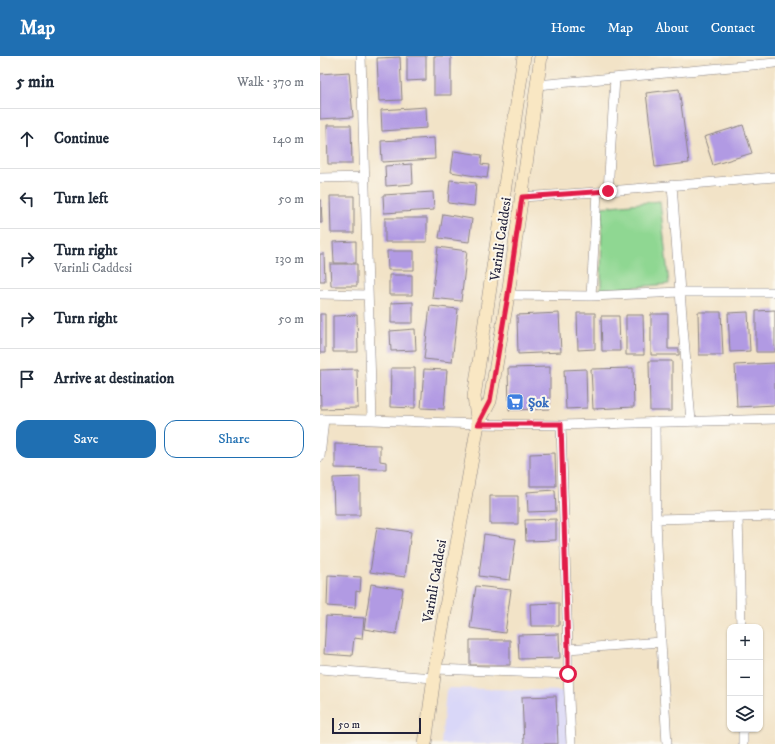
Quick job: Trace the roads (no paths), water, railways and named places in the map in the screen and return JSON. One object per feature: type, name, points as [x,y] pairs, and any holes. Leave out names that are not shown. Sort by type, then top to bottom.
[{"type":"street","points":[[361,56],[372,420]]},
{"type":"street","name":"Varinli Caddesi","points":[[478,424],[474,396],[524,56]]},
{"type":"street","name":"Varinli Caddesi","points":[[425,744],[434,674],[478,424],[490,401],[508,295],[541,56]]},
{"type":"street","points":[[537,85],[775,63]]},
{"type":"street","points":[[608,191],[615,78]]},
{"type":"street","points":[[320,178],[365,177]]},
{"type":"street","points":[[522,197],[775,177]]},
{"type":"street","points":[[672,185],[691,421]]},
{"type":"street","points":[[591,296],[597,192]]},
{"type":"street","points":[[508,295],[591,296],[680,292],[775,292]]},
{"type":"street","points":[[320,294],[368,295]]},
{"type":"street","points":[[320,457],[322,419],[478,424],[561,424],[775,419]]},
{"type":"street","points":[[655,422],[656,519],[667,744]]},
{"type":"street","points":[[561,424],[571,744]]},
{"type":"street","points":[[656,519],[775,516]]},
{"type":"street","points":[[738,517],[740,624]]},
{"type":"street","points":[[568,649],[661,642]]},
{"type":"street","points":[[320,669],[434,674],[568,674]]},
{"type":"street","points":[[743,732],[743,744]]},
{"type":"place","name":"Şok","points":[[515,402]]}]
